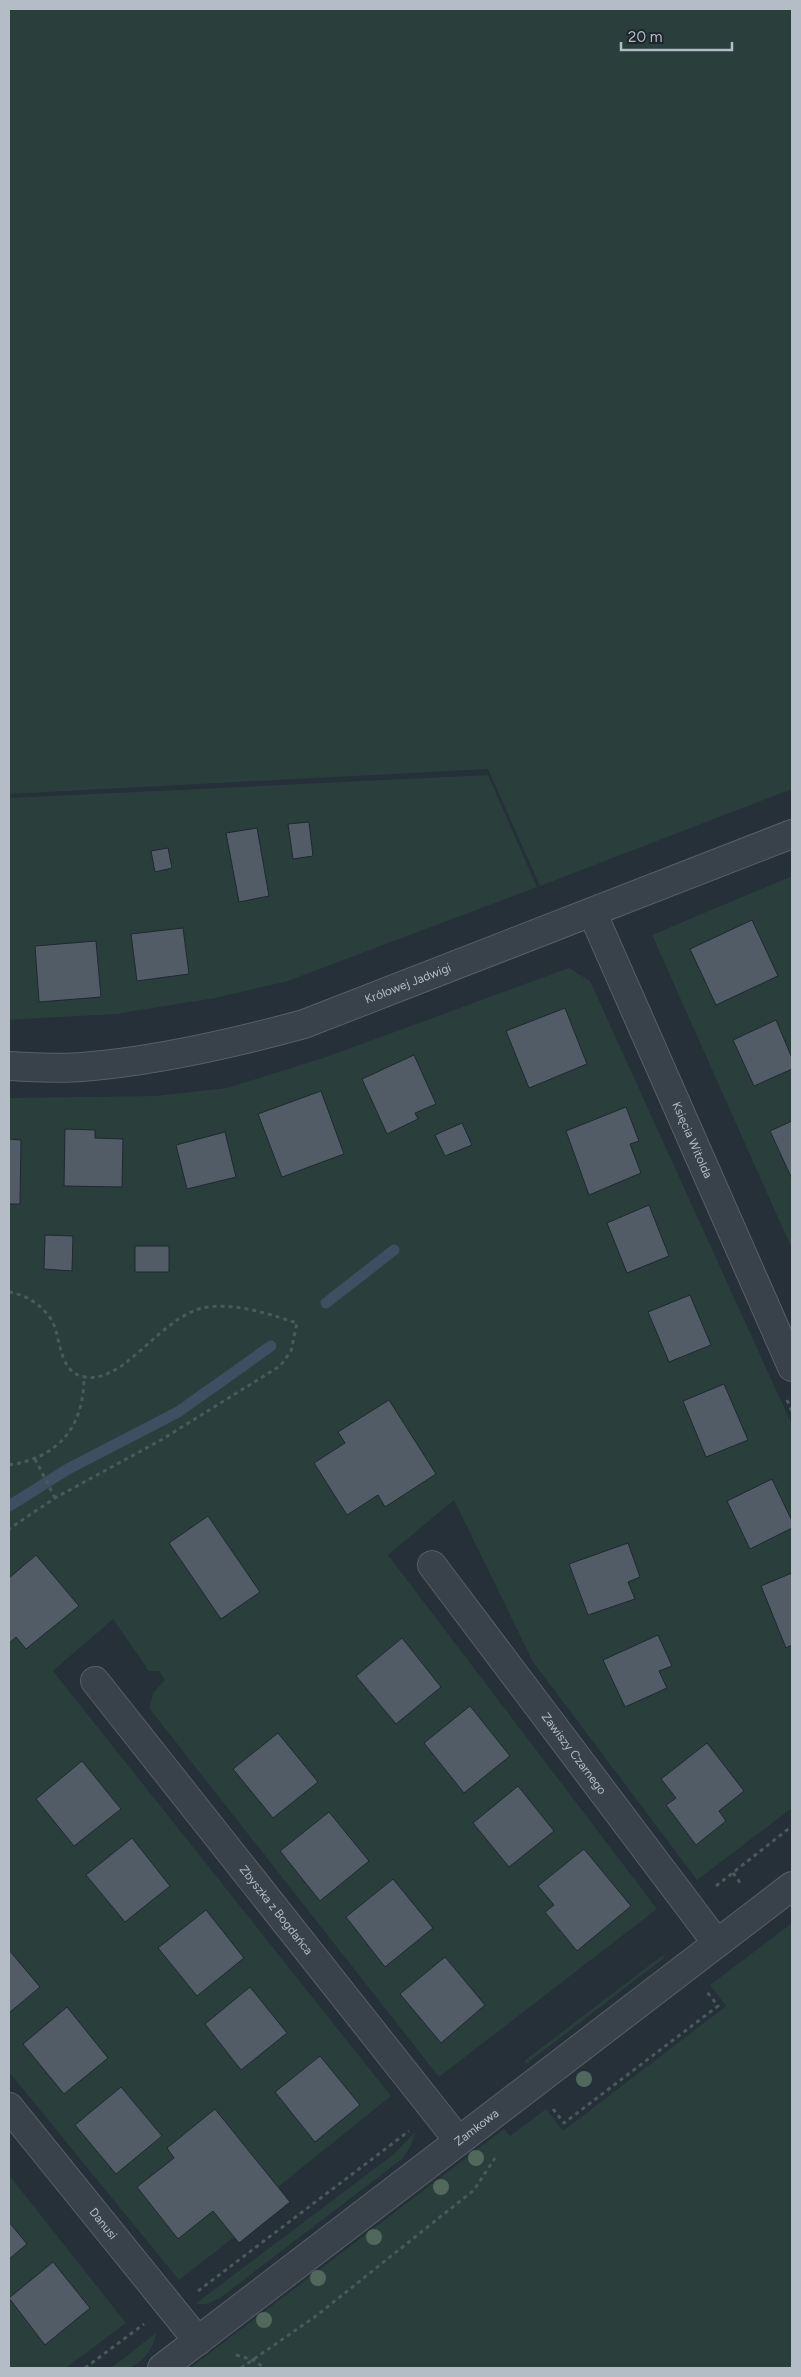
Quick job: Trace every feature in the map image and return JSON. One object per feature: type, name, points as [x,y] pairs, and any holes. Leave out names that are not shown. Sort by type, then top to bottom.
[{"type":"street","name":"Królowej Jadwigi","points":[[9,1066],[80,1068],[137,1060],[238,1042],[304,1024],[792,834]]},
{"type":"street","name":"Księcia Witolda","points":[[592,912],[792,1367]]},
{"type":"street","name":"Zawiszy Czarnego","points":[[432,1565],[716,1942]]},
{"type":"street","name":"Zbyszka z Bogdańca","points":[[95,1682],[458,2140]]},
{"type":"street","name":"Zamkowa","points":[[162,2368],[716,1942],[792,1886]]},
{"type":"street","name":"Danusi","points":[[9,2107],[198,2341]]},
{"type":"path","points":[[9,1292],[30,1299],[44,1310],[53,1324],[61,1352],[69,1368],[84,1377],[101,1377],[116,1370],[166,1327],[185,1314],[206,1307],[228,1306],[297,1322],[291,1351],[280,1366],[161,1440],[55,1498],[9,1529]]},
{"type":"path","points":[[9,1465],[35,1459],[58,1445],[70,1431],[79,1414],[84,1396],[84,1377]]},
{"type":"path","points":[[784,1393],[792,1411]]},
{"type":"path","points":[[35,1459],[55,1498]]},
{"type":"path","points":[[241,2368],[316,2316],[474,2190],[500,2150]]},
{"type":"path","points":[[85,2368],[146,2322]]},
{"type":"green space","points":[[9,9],[792,9],[792,789],[540,886],[488,769],[9,794]]},
{"type":"green space","points":[[488,775],[537,887],[288,981],[215,998],[116,1014],[9,1020],[9,798]]},
{"type":"green space","points":[[792,876],[792,1249],[652,935]]},
{"type":"green space","points":[[569,968],[590,981],[792,1425],[792,1808],[697,1880],[533,1662],[454,1500],[388,1555],[657,1909],[439,2077],[149,1708],[153,1693],[165,1680],[159,1671],[149,1671],[113,1619],[53,1671],[391,2096],[278,2187],[290,2202],[239,2243],[234,2237],[179,2280],[9,2072],[9,1098],[155,1096],[227,1088],[326,1057]]},
{"type":"green space","points":[[792,1923],[792,2368],[190,2368],[504,2129],[510,2136],[546,2109],[563,2131],[726,2006],[710,1985]]},
{"type":"green space","points":[[663,1955],[664,1958],[526,2064],[524,2061]]},
{"type":"green space","points":[[415,2132],[411,2146],[402,2159],[220,2298],[207,2304],[195,2304],[394,2154]]},
{"type":"green space","points":[[9,2175],[126,2323],[66,2368],[9,2368]]},
{"type":"green space","points":[[156,2333],[150,2350],[137,2364],[127,2368],[111,2368]]},
{"type":"building","points":[[309,822],[313,856],[293,859],[288,824]]},
{"type":"building","points":[[257,828],[269,896],[239,902],[226,833]]},
{"type":"building","points":[[168,848],[172,868],[155,872],[151,851]]},
{"type":"building","points":[[752,920],[778,976],[716,1005],[690,949]]},
{"type":"building","points":[[183,928],[189,974],[137,981],[131,934]]},
{"type":"building","points":[[96,941],[101,997],[39,1002],[35,946]]},
{"type":"building","points":[[565,1008],[587,1064],[529,1088],[506,1031]]},
{"type":"building","points":[[776,1020],[792,1058],[792,1069],[754,1086],[733,1040]]},
{"type":"building","points":[[414,1055],[436,1104],[415,1113],[418,1119],[387,1134],[362,1079]]},
{"type":"building","points":[[321,1091],[344,1154],[282,1177],[258,1114]]},
{"type":"building","points":[[626,1107],[639,1141],[630,1144],[641,1173],[589,1195],[566,1131]]},
{"type":"building","points":[[792,1121],[792,1179],[770,1131]]},
{"type":"building","points":[[462,1123],[472,1145],[445,1156],[435,1135]]},
{"type":"building","points":[[65,1129],[95,1130],[95,1138],[123,1139],[122,1187],[64,1186]]},
{"type":"building","points":[[225,1132],[236,1177],[187,1189],[176,1145]]},
{"type":"building","points":[[9,1139],[21,1140],[20,1204],[9,1204]]},
{"type":"building","points":[[649,1205],[669,1256],[627,1273],[607,1223]]},
{"type":"building","points":[[45,1235],[73,1236],[72,1271],[44,1269]]},
{"type":"building","points":[[135,1246],[169,1246],[169,1272],[135,1272]]},
{"type":"building","points":[[690,1295],[711,1345],[669,1362],[648,1312]]},
{"type":"building","points":[[724,1384],[748,1440],[706,1457],[683,1401]]},
{"type":"building","points":[[389,1400],[436,1474],[385,1507],[378,1495],[347,1515],[314,1463],[345,1443],[338,1432]]},
{"type":"building","points":[[772,1479],[792,1521],[792,1528],[750,1549],[727,1501]]},
{"type":"building","points":[[208,1516],[260,1592],[221,1619],[169,1543]]},
{"type":"building","points":[[628,1543],[640,1577],[628,1582],[635,1599],[588,1615],[569,1564]]},
{"type":"building","points":[[36,1555],[79,1606],[26,1649],[16,1637],[9,1643],[9,1578]]},
{"type":"building","points":[[792,1573],[792,1645],[786,1648],[761,1586]]},
{"type":"building","points":[[658,1635],[672,1666],[659,1671],[667,1688],[625,1707],[603,1660]]},
{"type":"building","points":[[402,1638],[441,1687],[396,1724],[356,1676]]},
{"type":"building","points":[[470,1706],[510,1756],[464,1793],[424,1743]]},
{"type":"building","points":[[278,1733],[318,1782],[273,1818],[233,1769]]},
{"type":"building","points":[[707,1743],[744,1791],[719,1811],[726,1821],[696,1845],[666,1805],[676,1798],[661,1779]]},
{"type":"building","points":[[82,1761],[121,1809],[74,1846],[36,1799]]},
{"type":"building","points":[[518,1786],[554,1831],[509,1867],[473,1823]]},
{"type":"building","points":[[329,1812],[369,1861],[320,1901],[280,1851]]},
{"type":"building","points":[[132,1838],[170,1886],[125,1922],[86,1875]]},
{"type":"building","points":[[584,1849],[631,1906],[577,1951],[545,1912],[554,1905],[538,1886]]},
{"type":"building","points":[[393,1879],[433,1928],[385,1967],[346,1917]]},
{"type":"building","points":[[206,1910],[244,1958],[197,1996],[158,1948]]},
{"type":"building","points":[[9,1950],[40,1987],[9,2013]]},
{"type":"building","points":[[445,1957],[485,2005],[441,2043],[400,1994]]},
{"type":"building","points":[[250,1987],[287,2033],[241,2070],[205,2024]]},
{"type":"building","points":[[67,2007],[108,2058],[64,2094],[23,2044]]},
{"type":"building","points":[[320,2056],[360,2105],[315,2142],[275,2092]]},
{"type":"building","points":[[121,2087],[162,2136],[116,2174],[75,2125]]},
{"type":"building","points":[[215,2109],[290,2202],[239,2243],[213,2211],[178,2239],[137,2187],[174,2158],[167,2148]]},
{"type":"building","points":[[9,2222],[27,2244],[9,2259]]},
{"type":"building","points":[[53,2262],[90,2308],[45,2345],[9,2298]]},
{"type":"waterway","points":[[326,1303],[394,1250]]},
{"type":"waterway","points":[[9,1506],[68,1469],[178,1412],[271,1346]]}]
